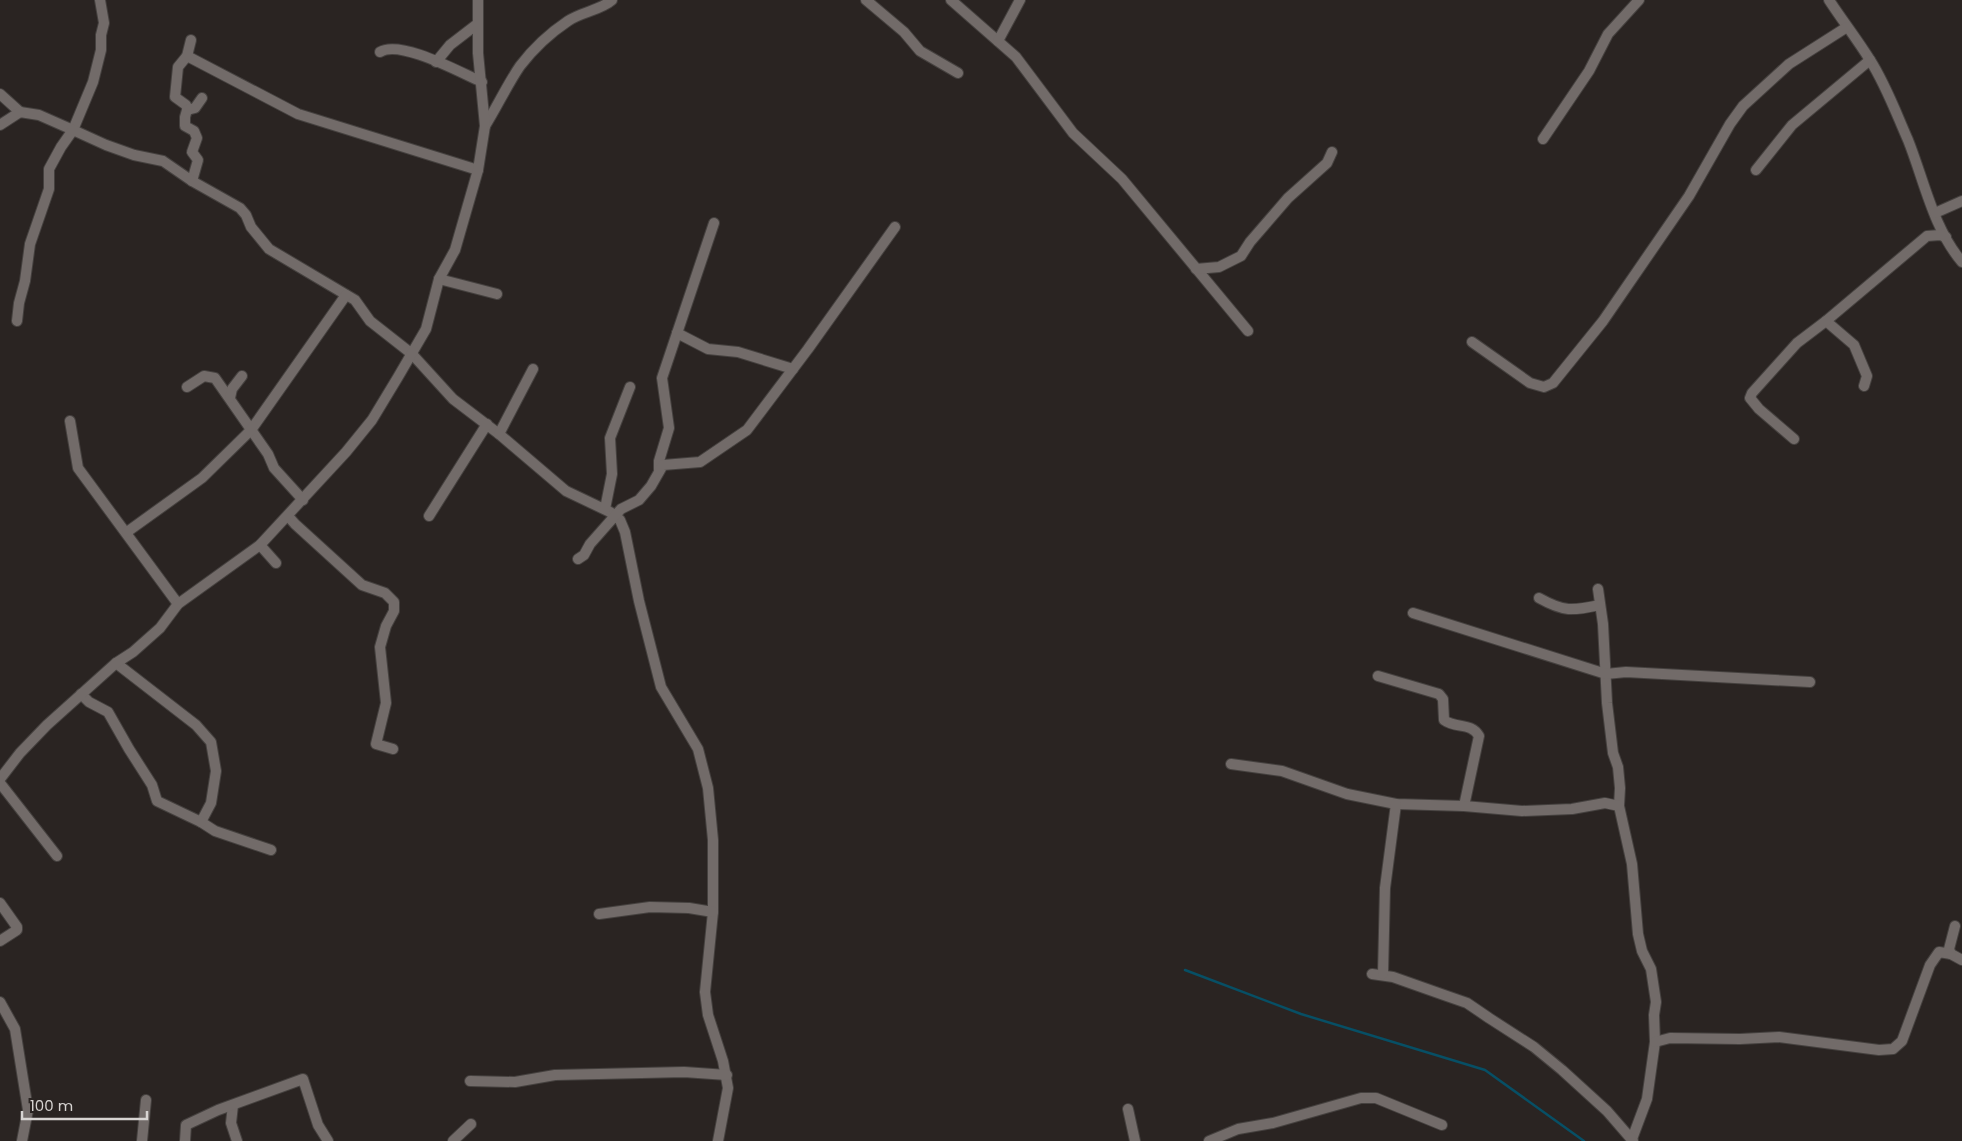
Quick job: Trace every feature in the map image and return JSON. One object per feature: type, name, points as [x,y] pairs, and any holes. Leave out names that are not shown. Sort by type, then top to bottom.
[{"type":"street","points":[[17,321],[30,244],[49,189],[49,169],[73,130],[93,82],[101,50],[101,35],[104,23],[100,0]]},
{"type":"street","points":[[0,779],[20,753],[47,724],[116,663],[133,652],[160,628],[178,604],[260,545],[303,500],[372,420],[426,329],[439,279],[454,250],[478,170],[485,126],[476,25],[478,0]]},
{"type":"street","points":[[485,126],[520,66],[548,36],[569,20],[608,4],[612,0]]},
{"type":"street","points":[[866,0],[904,32],[920,51],[958,73]]},
{"type":"street","points":[[951,0],[1016,57],[1073,133],[1122,180],[1248,331]]},
{"type":"street","points":[[998,41],[1020,0]]},
{"type":"street","points":[[1543,139],[1589,71],[1608,34],[1639,0]]},
{"type":"street","points":[[1829,0],[1870,60],[1908,142],[1935,213],[1954,252],[1962,262]]},
{"type":"street","points":[[436,62],[450,44],[476,25]]},
{"type":"street","points":[[1472,342],[1530,383],[1544,387],[1553,382],[1603,321],[1688,196],[1730,124],[1744,106],[1789,64],[1847,27]]},
{"type":"street","points":[[191,40],[187,56],[178,67],[176,97],[186,105],[188,110],[185,117],[185,126],[194,132],[197,138],[192,152],[198,160],[192,181]]},
{"type":"street","points":[[380,52],[385,48],[416,53],[482,82]]},
{"type":"street","points":[[187,56],[298,114],[478,170]]},
{"type":"street","points":[[1756,170],[1792,125],[1870,60]]},
{"type":"street","points":[[0,94],[20,112],[39,116],[134,155],[163,161],[192,181],[240,208],[269,249],[355,300],[370,321],[412,354],[453,399],[499,434],[566,491],[605,510],[620,520],[625,532],[661,687],[698,749],[702,758],[708,788],[713,840],[713,912],[706,992],[708,1015],[727,1075],[727,1102],[718,1141]]},
{"type":"street","points":[[188,110],[195,108],[202,98]]},
{"type":"street","points":[[0,125],[20,112]]},
{"type":"street","points":[[1196,269],[1219,267],[1241,256],[1250,242],[1288,198],[1327,163],[1332,152]]},
{"type":"street","points":[[1935,213],[1962,201]]},
{"type":"street","points":[[659,471],[658,462],[669,428],[662,378],[714,223]]},
{"type":"street","points":[[578,559],[584,555],[590,544],[621,509],[639,500],[651,486],[663,466],[700,462],[747,430],[895,227]]},
{"type":"street","points":[[1794,439],[1759,409],[1750,398],[1752,393],[1797,343],[1927,236],[1940,235],[1946,237]]},
{"type":"street","points":[[439,279],[498,294]]},
{"type":"street","points":[[127,532],[202,478],[251,430],[346,295]]},
{"type":"street","points":[[1826,321],[1854,345],[1867,376],[1864,386]]},
{"type":"street","points":[[677,333],[708,349],[738,352],[793,369]]},
{"type":"street","points":[[499,434],[533,369]]},
{"type":"street","points":[[187,388],[204,376],[215,378],[268,454],[274,468],[303,500]]},
{"type":"street","points":[[230,398],[232,389],[242,376]]},
{"type":"street","points":[[605,510],[612,482],[610,438],[630,387]]},
{"type":"street","points":[[70,421],[78,468],[102,502],[127,532],[178,604]]},
{"type":"street","points":[[429,516],[486,424]]},
{"type":"street","points":[[288,516],[294,524],[362,584],[385,593],[394,602],[394,611],[386,626],[380,647],[386,703],[376,744],[393,749]]},
{"type":"street","points":[[260,545],[276,563]]},
{"type":"street","points":[[1372,974],[1383,974],[1467,1003],[1534,1047],[1606,1111],[1633,1140],[1647,1099],[1655,1042],[1655,990],[1651,969],[1642,951],[1638,934],[1632,864],[1619,806],[1618,767],[1613,753],[1603,624],[1598,589]]},
{"type":"street","points":[[1539,598],[1565,610],[1600,605]]},
{"type":"street","points":[[1413,613],[1606,674],[1626,672],[1810,682]]},
{"type":"street","points":[[116,663],[196,725],[211,742],[216,771],[211,803],[200,822]]},
{"type":"street","points":[[1378,676],[1439,694],[1443,698],[1444,720],[1450,725],[1467,726],[1475,729],[1479,736],[1464,806]]},
{"type":"street","points":[[81,694],[89,702],[108,712],[152,785],[156,801],[215,831],[271,850]]},
{"type":"street","points":[[1230,764],[1282,771],[1347,794],[1396,804],[1464,806],[1522,812],[1572,809],[1605,803],[1619,806]]},
{"type":"street","points":[[0,783],[57,856]]},
{"type":"street","points":[[1383,974],[1385,888],[1396,804]]},
{"type":"street","points":[[0,903],[17,927],[17,930],[0,940]]},
{"type":"street","points":[[599,914],[650,907],[689,908],[713,912]]},
{"type":"street","points":[[1951,954],[1949,949],[1955,926]]},
{"type":"street","points":[[1655,1042],[1670,1038],[1740,1039],[1779,1037],[1879,1050],[1893,1049],[1902,1040],[1930,965],[1939,952],[1951,954],[1962,960]]},
{"type":"street","points":[[0,1002],[15,1029],[28,1110],[22,1141]]},
{"type":"street","points":[[470,1081],[515,1082],[555,1075],[684,1072],[727,1075]]},
{"type":"street","points":[[185,1141],[186,1125],[303,1079],[318,1125],[328,1141]]},
{"type":"street","points":[[1209,1141],[1238,1129],[1274,1123],[1361,1098],[1376,1098],[1442,1125]]},
{"type":"street","points":[[142,1141],[146,1100]]},
{"type":"street","points":[[233,1105],[231,1123],[237,1141]]},
{"type":"street","points":[[1128,1108],[1135,1141]]},
{"type":"street","points":[[453,1141],[470,1124]]},
{"type":"waterway","points":[[1185,970],[1301,1014],[1485,1070],[1584,1141]]}]
